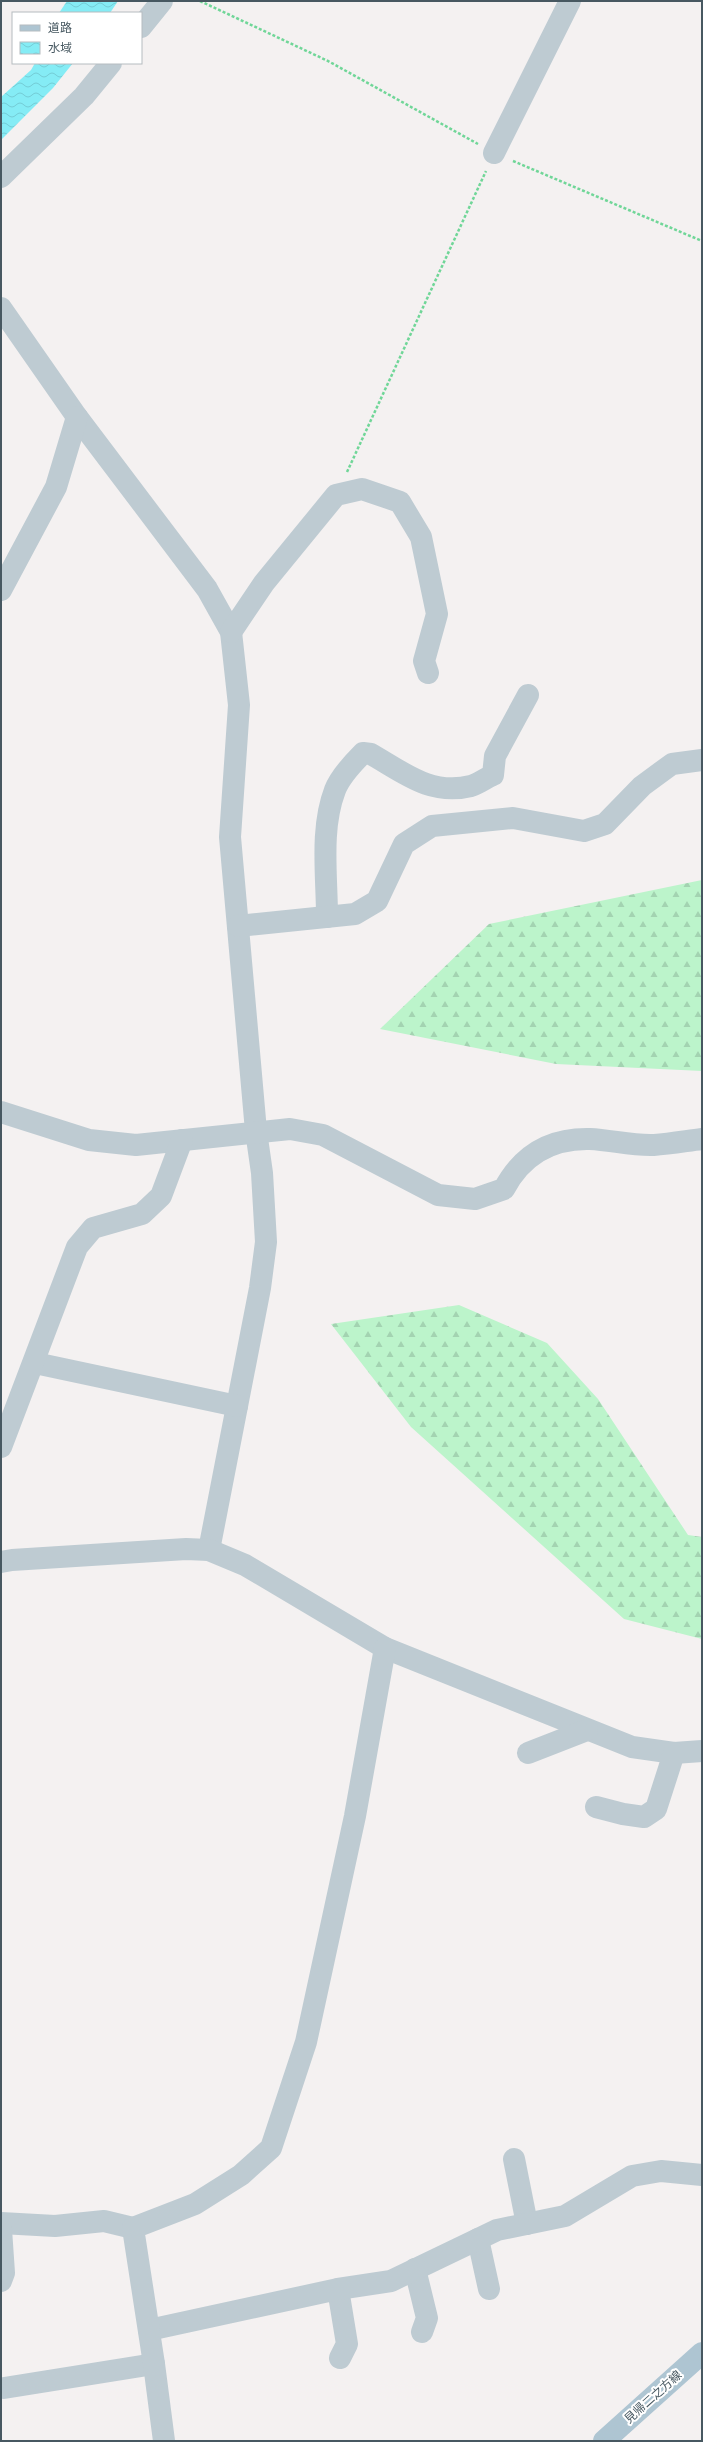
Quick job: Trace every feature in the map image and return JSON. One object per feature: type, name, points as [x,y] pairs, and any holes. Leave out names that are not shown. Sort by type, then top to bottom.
[{"type":"main road","name":"見帰二之方線","points":[[604,2441],[702,2353]]},
{"type":"street","points":[[142,26],[162,1]]},
{"type":"street","points":[[494,153],[570,1]]},
{"type":"street","points":[[1,177],[84,96],[111,64]]},
{"type":"street","points":[[1,308],[77,417],[207,589],[230,632],[239,705],[230,837],[256,1131],[262,1173],[266,1242],[237,1406],[209,1550]]},
{"type":"street","points":[[1,590],[56,487],[77,417]]},
{"type":"street","points":[[230,632],[264,582],[336,495],[362,489],[400,502],[420,537],[437,614],[424,661],[428,673]]},
{"type":"street","points":[[327,917],[327,817],[335,788],[353,763],[363,754],[372,754],[422,784],[443,788],[472,786],[493,775],[496,756],[528,694]]},
{"type":"street","points":[[238,926],[355,914],[377,901],[404,844],[432,826],[513,818],[584,831],[605,824],[642,786],[672,764],[702,760]]},
{"type":"street","points":[[1,1112],[89,1140],[107,1143],[136,1145],[256,1131],[290,1129],[323,1135],[438,1195],[475,1199],[504,1189],[513,1172],[528,1157],[552,1144],[589,1139],[653,1145],[702,1139]]},
{"type":"street","points":[[1,1447],[35,1363],[77,1246],[93,1228],[142,1214],[161,1196],[182,1140]]},
{"type":"street","points":[[35,1363],[237,1406]]},
{"type":"street","points":[[1,1562],[12,1560],[170,1550],[209,1550],[245,1565],[386,1648],[587,1730],[632,1747],[674,1753],[702,1751]]},
{"type":"street","points":[[1,2223],[55,2226],[104,2221],[133,2228],[195,2204],[241,2175],[271,2148],[306,2042],[355,1816],[386,1648]]},
{"type":"street","points":[[528,1753],[587,1730]]},
{"type":"street","points":[[596,1807],[623,1814],[644,1817],[656,1809],[674,1753]]},
{"type":"street","points":[[514,2159],[527,2224]]},
{"type":"street","points":[[149,2330],[338,2289],[391,2281],[497,2230],[565,2216],[632,2176],[661,2171],[702,2175]]},
{"type":"street","points":[[133,2228],[164,2441]]},
{"type":"street","points":[[1,2229],[4,2273],[1,2281]]},
{"type":"street","points":[[478,2239],[489,2289]]},
{"type":"street","points":[[415,2269],[427,2318],[422,2332]]},
{"type":"street","points":[[338,2289],[347,2344],[340,2358]]},
{"type":"street","points":[[4,2388],[154,2364]]},
{"type":"path","points":[[200,1],[328,61],[494,153],[702,241]]},
{"type":"path","points":[[336,495],[494,153]]},
{"type":"green space","points":[[702,880],[702,1071],[556,1064],[380,1029],[489,924]]},
{"type":"green space","points":[[459,1305],[547,1343],[598,1399],[688,1535],[702,1537],[702,1639],[624,1619],[411,1427],[331,1324]]},
{"type":"water","points":[[67,1],[118,1],[111,12],[60,12]]},
{"type":"water","points":[[34,64],[72,64],[53,88],[1,140],[1,97],[31,70]]}]
